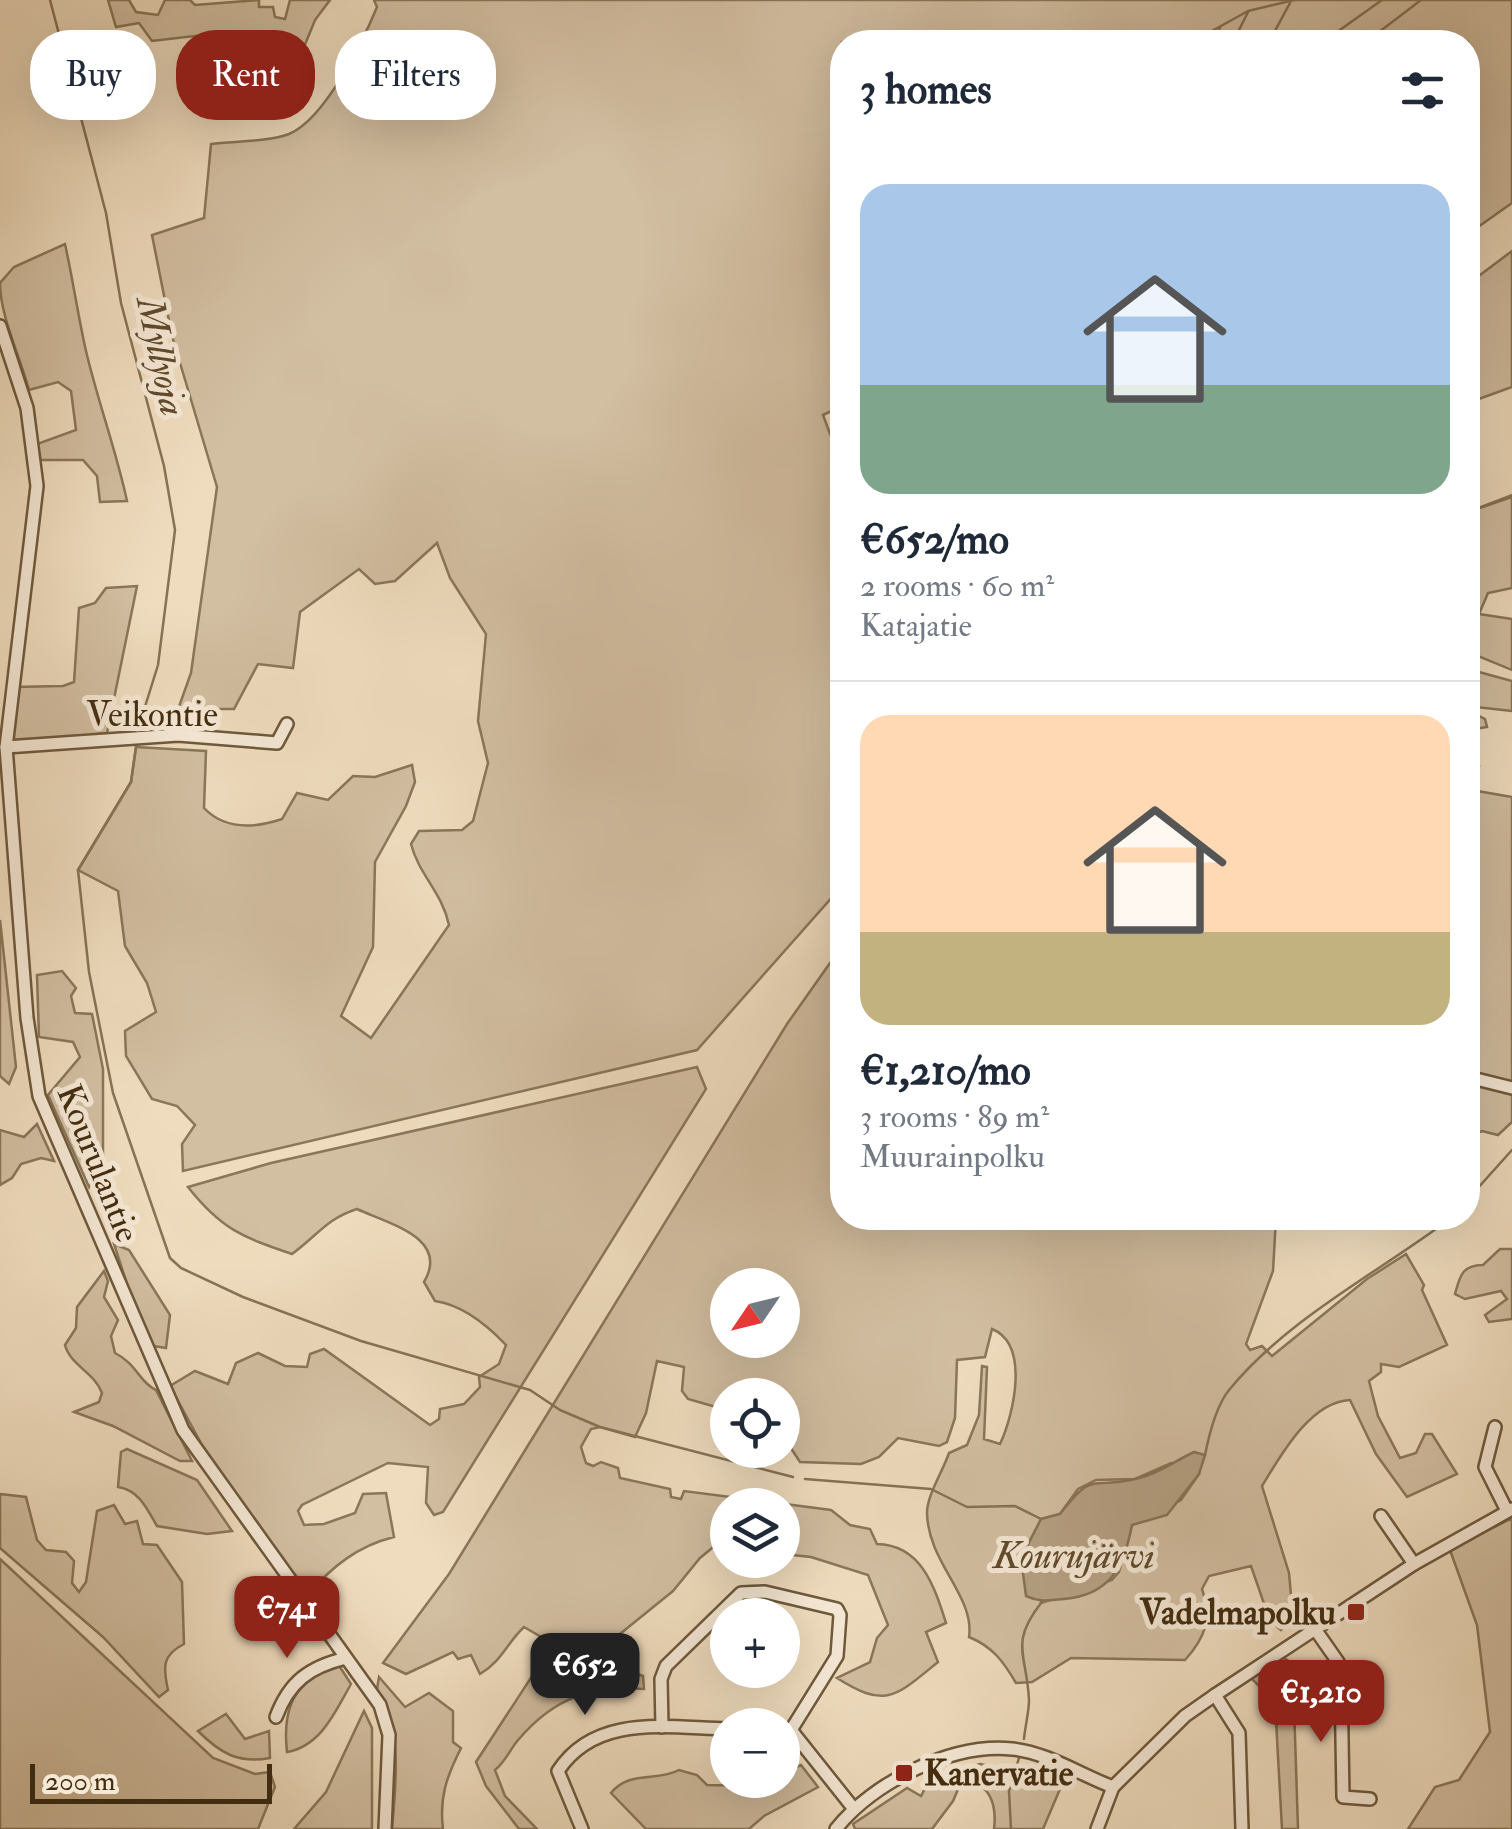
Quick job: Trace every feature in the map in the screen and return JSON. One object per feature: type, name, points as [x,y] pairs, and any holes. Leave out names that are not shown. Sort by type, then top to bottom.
[{"type":"street","name":"Kourulantie","points":[[0,326],[27,408],[38,486],[6,747],[6,840],[27,1018],[44,1108],[183,1430],[386,1720],[389,1754],[385,1829]]},
{"type":"street","name":"Veikontie","points":[[6,747],[178,735],[277,743],[287,724]]},
{"type":"street","points":[[1480,1080],[1512,1088]]},
{"type":"street","points":[[1098,1829],[1112,1787],[1185,1716],[1414,1564],[1510,1510],[1485,1468],[1494,1427]]},
{"type":"street","points":[[1381,1516],[1414,1564]]},
{"type":"street","points":[[662,1728],[662,1679],[666,1666],[733,1600],[750,1591],[836,1609],[840,1614],[837,1656],[800,1711]]},
{"type":"street","points":[[1315,1630],[1338,1662],[1341,1680],[1342,1797],[1370,1799]]},
{"type":"street","points":[[276,1717],[285,1693],[305,1673],[346,1658]]},
{"type":"street","points":[[1215,1695],[1239,1733],[1242,1829]]},
{"type":"street","points":[[582,1829],[560,1782],[561,1765],[594,1736],[614,1728],[710,1729]]},
{"type":"street","points":[[800,1745],[854,1808]]},
{"type":"street","points":[[836,1829],[854,1808],[919,1770],[972,1750],[1029,1753],[1112,1787]]},
{"type":"shaded area","points":[[108,0],[129,0],[136,12],[158,15],[165,0],[190,0],[195,5],[259,0],[259,7],[273,7],[275,17],[285,19],[290,0],[330,0],[311,30],[176,30],[176,38],[156,41],[156,30],[144,30],[139,23],[116,27]]},
{"type":"shaded area","points":[[374,0],[1512,0],[1512,203],[1480,226],[1480,30],[830,30],[830,412],[823,415],[830,434],[830,900],[697,1050],[183,1171],[182,1144],[195,1125],[177,1106],[152,1099],[126,1056],[125,1031],[156,1012],[147,983],[125,946],[118,891],[78,870],[131,782],[136,747],[206,751],[204,808],[221,820],[241,825],[282,819],[297,793],[328,800],[353,776],[375,777],[412,765],[415,782],[406,806],[375,862],[373,947],[341,1016],[371,1038],[449,925],[411,844],[419,831],[462,830],[473,821],[488,763],[478,721],[486,634],[450,578],[437,543],[395,581],[375,584],[359,569],[300,612],[293,668],[258,664],[234,709],[215,709],[193,729],[171,729],[191,673],[217,487],[172,336],[152,235],[204,218],[211,144],[289,134],[315,120],[315,114],[335,87],[335,120],[496,120],[496,30],[366,30],[377,7]]},
{"type":"shaded area","points":[[65,244],[86,351],[127,501],[100,502],[97,476],[83,460],[38,460],[37,444],[76,430],[71,391],[58,382],[29,390],[7,322],[0,283],[14,267]]},
{"type":"shaded area","points":[[1512,251],[1512,387],[1480,399],[1480,275]]},
{"type":"shaded area","points":[[1512,495],[1512,588],[1488,593],[1480,612],[1480,507]]},
{"type":"shaded area","points":[[137,586],[107,733],[14,743],[13,687],[63,686],[74,682],[79,608],[95,603],[106,588]]},
{"type":"shaded area","points":[[1480,614],[1512,619],[1512,670],[1480,657]]},
{"type":"shaded area","points":[[1480,672],[1512,681],[1512,711],[1480,707]]},
{"type":"shaded area","points":[[1480,791],[1512,797],[1512,1122],[1498,1135],[1482,1131]]},
{"type":"shaded area","points":[[0,920],[16,1067],[9,1084],[0,1076]]},
{"type":"shaded area","points":[[830,963],[830,1230],[1275,1230],[1273,1271],[1246,1344],[1250,1350],[1262,1346],[1272,1356],[1367,1279],[1406,1254],[1424,1285],[1422,1290],[1447,1345],[1399,1367],[1381,1364],[1381,1372],[1369,1381],[1378,1416],[1400,1458],[1416,1453],[1425,1434],[1432,1434],[1457,1474],[1407,1497],[1376,1454],[1350,1400],[1322,1410],[1298,1432],[1262,1486],[1289,1573],[1293,1618],[1281,1630],[1270,1621],[1251,1566],[1209,1576],[1202,1589],[1207,1609],[1205,1627],[1185,1660],[1071,1658],[1032,1682],[1016,1683],[997,1655],[969,1637],[965,1607],[935,1548],[927,1513],[949,1453],[967,1445],[979,1415],[982,1366],[987,1367],[984,1439],[1000,1444],[1014,1398],[1015,1364],[1004,1337],[992,1329],[985,1357],[957,1360],[955,1418],[947,1442],[939,1446],[898,1438],[879,1457],[861,1464],[800,1462],[800,1378],[710,1378],[710,1405],[688,1399],[682,1391],[684,1367],[657,1361],[646,1413],[635,1437],[600,1427],[591,1429],[581,1447],[586,1463],[593,1466],[601,1462],[618,1468],[620,1478],[670,1489],[671,1497],[681,1499],[684,1491],[710,1494],[710,1550],[673,1591],[615,1638],[612,1653],[620,1668],[643,1676],[644,1689],[590,1692],[560,1704],[532,1725],[495,1770],[505,1796],[537,1829],[519,1829],[486,1786],[476,1762],[553,1644],[524,1627],[494,1664],[480,1674],[471,1655],[458,1659],[453,1652],[406,1674],[383,1663],[449,1574],[787,1024]],"holes":[[[1171,1463],[1199,1474],[1181,1500],[1132,1525],[1119,1572],[1112,1580],[1041,1603],[1041,1519],[1060,1514],[1078,1489],[1096,1480],[1135,1479]]]},
{"type":"shaded area","points":[[62,971],[76,988],[71,996],[75,1013],[92,1014],[103,1069],[103,1158],[89,1187],[48,1095],[80,1057],[73,1042],[39,1037],[37,975]]},
{"type":"shaded area","points":[[697,1067],[706,1089],[443,1512],[434,1515],[426,1503],[428,1467],[388,1463],[302,1505],[298,1511],[304,1525],[324,1524],[355,1513],[363,1494],[386,1493],[394,1537],[346,1559],[307,1595],[202,1445],[170,1386],[195,1371],[228,1384],[236,1363],[258,1353],[285,1366],[307,1367],[310,1354],[324,1349],[430,1425],[439,1419],[440,1409],[464,1404],[480,1387],[479,1377],[499,1364],[506,1345],[474,1317],[435,1301],[424,1282],[430,1267],[429,1254],[423,1244],[399,1227],[357,1209],[330,1223],[292,1254],[234,1230],[211,1213],[188,1187],[271,1163]]},
{"type":"shaded area","points":[[37,1124],[54,1161],[41,1158],[21,1164],[12,1178],[0,1185],[0,1130],[24,1137]]},
{"type":"shaded area","points":[[114,1244],[129,1250],[170,1315],[166,1348],[147,1345]]},
{"type":"shaded area","points":[[1500,1249],[1512,1249],[1512,1319],[1489,1322],[1485,1315],[1507,1299],[1501,1291],[1465,1299],[1455,1294],[1466,1269],[1483,1265]]},
{"type":"shaded area","points":[[104,1271],[108,1281],[104,1297],[118,1320],[111,1336],[115,1353],[156,1390],[192,1461],[180,1461],[113,1426],[74,1412],[99,1402],[102,1393],[65,1345],[76,1328],[77,1307]]},
{"type":"shaded area","points":[[127,1449],[197,1480],[232,1531],[207,1534],[157,1526],[137,1496],[118,1487],[121,1452]]},
{"type":"shaded area","points":[[0,1494],[26,1497],[37,1540],[46,1550],[66,1552],[74,1561],[72,1583],[79,1592],[86,1582],[97,1511],[114,1505],[125,1524],[137,1521],[143,1544],[157,1545],[182,1582],[184,1644],[166,1662],[168,1690],[159,1697],[103,1637],[0,1548]]},
{"type":"shaded area","points":[[800,1506],[831,1510],[850,1525],[870,1529],[877,1544],[905,1551],[915,1559],[930,1582],[946,1623],[926,1632],[938,1662],[890,1695],[867,1694],[837,1678],[870,1662],[877,1638],[888,1625],[868,1575],[800,1556]]},
{"type":"shaded area","points":[[1512,1518],[1512,1829],[1408,1829],[1435,1787],[1459,1780],[1490,1732],[1477,1625],[1450,1550]]},
{"type":"shaded area","points":[[0,1559],[213,1758],[255,1774],[270,1772],[275,1787],[258,1829],[0,1829]]},
{"type":"shaded area","points":[[1282,1657],[1289,1661],[1293,1674],[1298,1829],[1282,1829],[1275,1702],[1251,1678]]},
{"type":"shaded area","points":[[338,1664],[351,1684],[339,1706],[309,1743],[287,1752],[287,1722],[294,1698],[311,1679]]},
{"type":"shaded area","points":[[379,1677],[405,1707],[429,1693],[453,1711],[453,1742],[461,1748],[445,1787],[443,1829],[392,1829],[396,1757],[391,1723],[377,1689]]},
{"type":"shaded area","points":[[364,1711],[372,1728],[372,1829],[294,1829],[326,1792]]},
{"type":"shaded area","points":[[226,1714],[245,1739],[269,1731],[270,1758],[230,1755],[198,1731]]},
{"type":"shaded area","points":[[980,1764],[1010,1770],[1060,1789],[1043,1829],[994,1829],[990,1796],[979,1785],[962,1780],[953,1801],[932,1829],[855,1829],[853,1824],[907,1788],[921,1796],[931,1777]]},
{"type":"shaded area","points":[[800,1765],[818,1787],[800,1797]]},
{"type":"shaded area","points":[[679,1770],[697,1775],[707,1785],[710,1798],[798,1798],[749,1829],[646,1829],[611,1793],[626,1781]]},
{"type":"water","name":"Kourujärvi","points":[[1194,1452],[1205,1455],[1199,1474],[1167,1515],[1132,1525],[1119,1566],[1104,1585],[1064,1599],[1026,1596],[1021,1558],[1041,1519],[1060,1514],[1087,1486],[1143,1477]]},
{"type":"waterway","name":"Myllyoja","points":[[50,0],[106,213],[121,303],[164,466],[175,530],[158,665],[139,726]]},
{"type":"waterway","points":[[1214,30],[1248,11],[1294,0]]},
{"type":"waterway","points":[[1340,30],[1382,0]]},
{"type":"waterway","points":[[1382,30],[1421,0]]},
{"type":"waterway","points":[[1275,30],[1290,3]]},
{"type":"waterway","points":[[1239,30],[1248,12]]},
{"type":"waterway","points":[[1480,508],[1512,497]]},
{"type":"waterway","points":[[136,747],[131,782],[78,870],[89,972],[113,1093],[170,1258],[181,1268],[243,1297],[361,1341],[530,1390],[560,1410],[600,1427],[793,1477]]},
{"type":"waterway","points":[[1480,1186],[1512,1150]]},
{"type":"waterway","points":[[1205,1455],[1220,1404],[1252,1364],[1306,1318],[1434,1230]]},
{"type":"waterway","points":[[805,1479],[931,1489],[967,1507],[1015,1506],[1041,1519]]},
{"type":"waterway","points":[[1024,1739],[1029,1700],[1023,1640],[1025,1629],[1041,1603]]},
{"type":"waterway","points":[[1011,1829],[1009,1791],[1019,1758]]},
{"type":"place","name":"Vadelmapolku","points":[[1356,1612]]},
{"type":"place","name":"Kanervatie","points":[[904,1773]]}]
